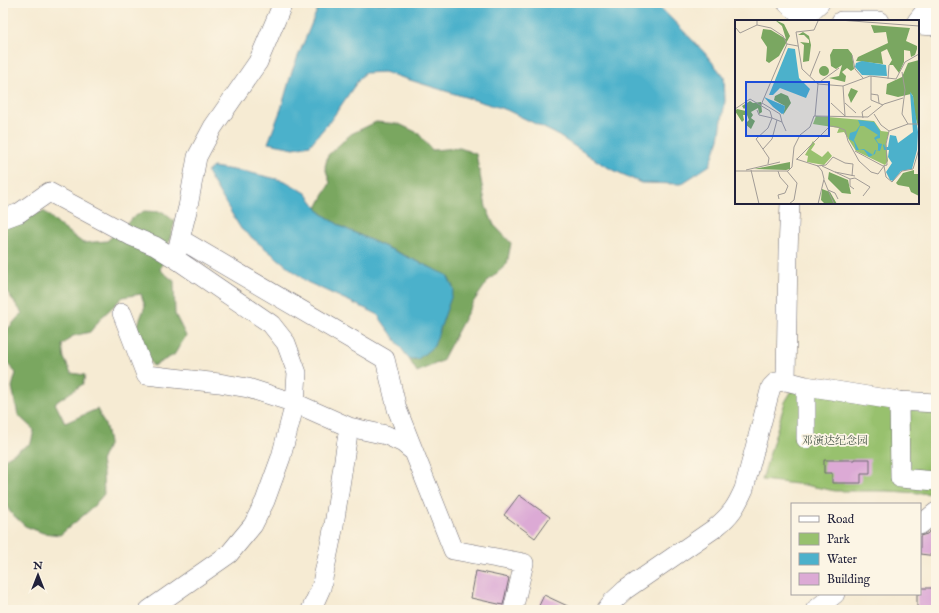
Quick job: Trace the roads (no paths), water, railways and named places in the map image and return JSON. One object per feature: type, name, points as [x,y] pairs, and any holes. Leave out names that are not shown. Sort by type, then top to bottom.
[{"type":"street","points":[[173,258],[177,251],[188,207],[197,157],[212,127],[258,62],[283,3]]},
{"type":"street","points":[[788,3],[806,19],[820,3]]},
{"type":"street","points":[[919,20],[925,11],[936,3]]},
{"type":"street","points":[[919,25],[936,26]]},
{"type":"street","points":[[3,219],[19,213],[49,192],[131,236],[155,246],[272,324],[286,343],[297,373],[294,403],[281,457],[265,501],[253,525],[229,554],[149,610]]},
{"type":"street","points":[[786,381],[790,204]]},
{"type":"street","points":[[180,239],[385,359],[397,409],[453,550],[524,563],[513,610]]},
{"type":"street","points":[[122,313],[146,375],[211,382],[248,388],[294,403],[349,427],[386,435],[403,442],[414,452]]},
{"type":"street","points":[[606,610],[625,590],[715,528],[732,512],[744,489],[771,387],[776,382],[786,381],[806,386],[899,402],[936,403]]},
{"type":"street","points":[[806,386],[806,439]]},
{"type":"street","points":[[899,402],[900,478],[936,481]]},
{"type":"street","points":[[311,610],[321,588],[324,574],[349,427]]},
{"type":"street","points":[[921,524],[936,512]]},
{"type":"street","points":[[815,610],[834,595]]},
{"type":"water","points":[[320,3],[656,3],[704,52],[724,77],[725,101],[719,139],[710,165],[681,184],[641,183],[605,166],[554,133],[507,110],[384,72],[364,73],[331,120],[310,145],[294,148],[268,143],[281,109],[292,71]]},
{"type":"water","points":[[213,167],[247,172],[285,181],[306,193],[321,213],[342,227],[447,275],[454,289],[434,346],[418,359],[409,359],[377,314],[307,282],[241,229],[207,172]]},
{"type":"park label","name":"邓演达纪念园","points":[[835,441]]}]
